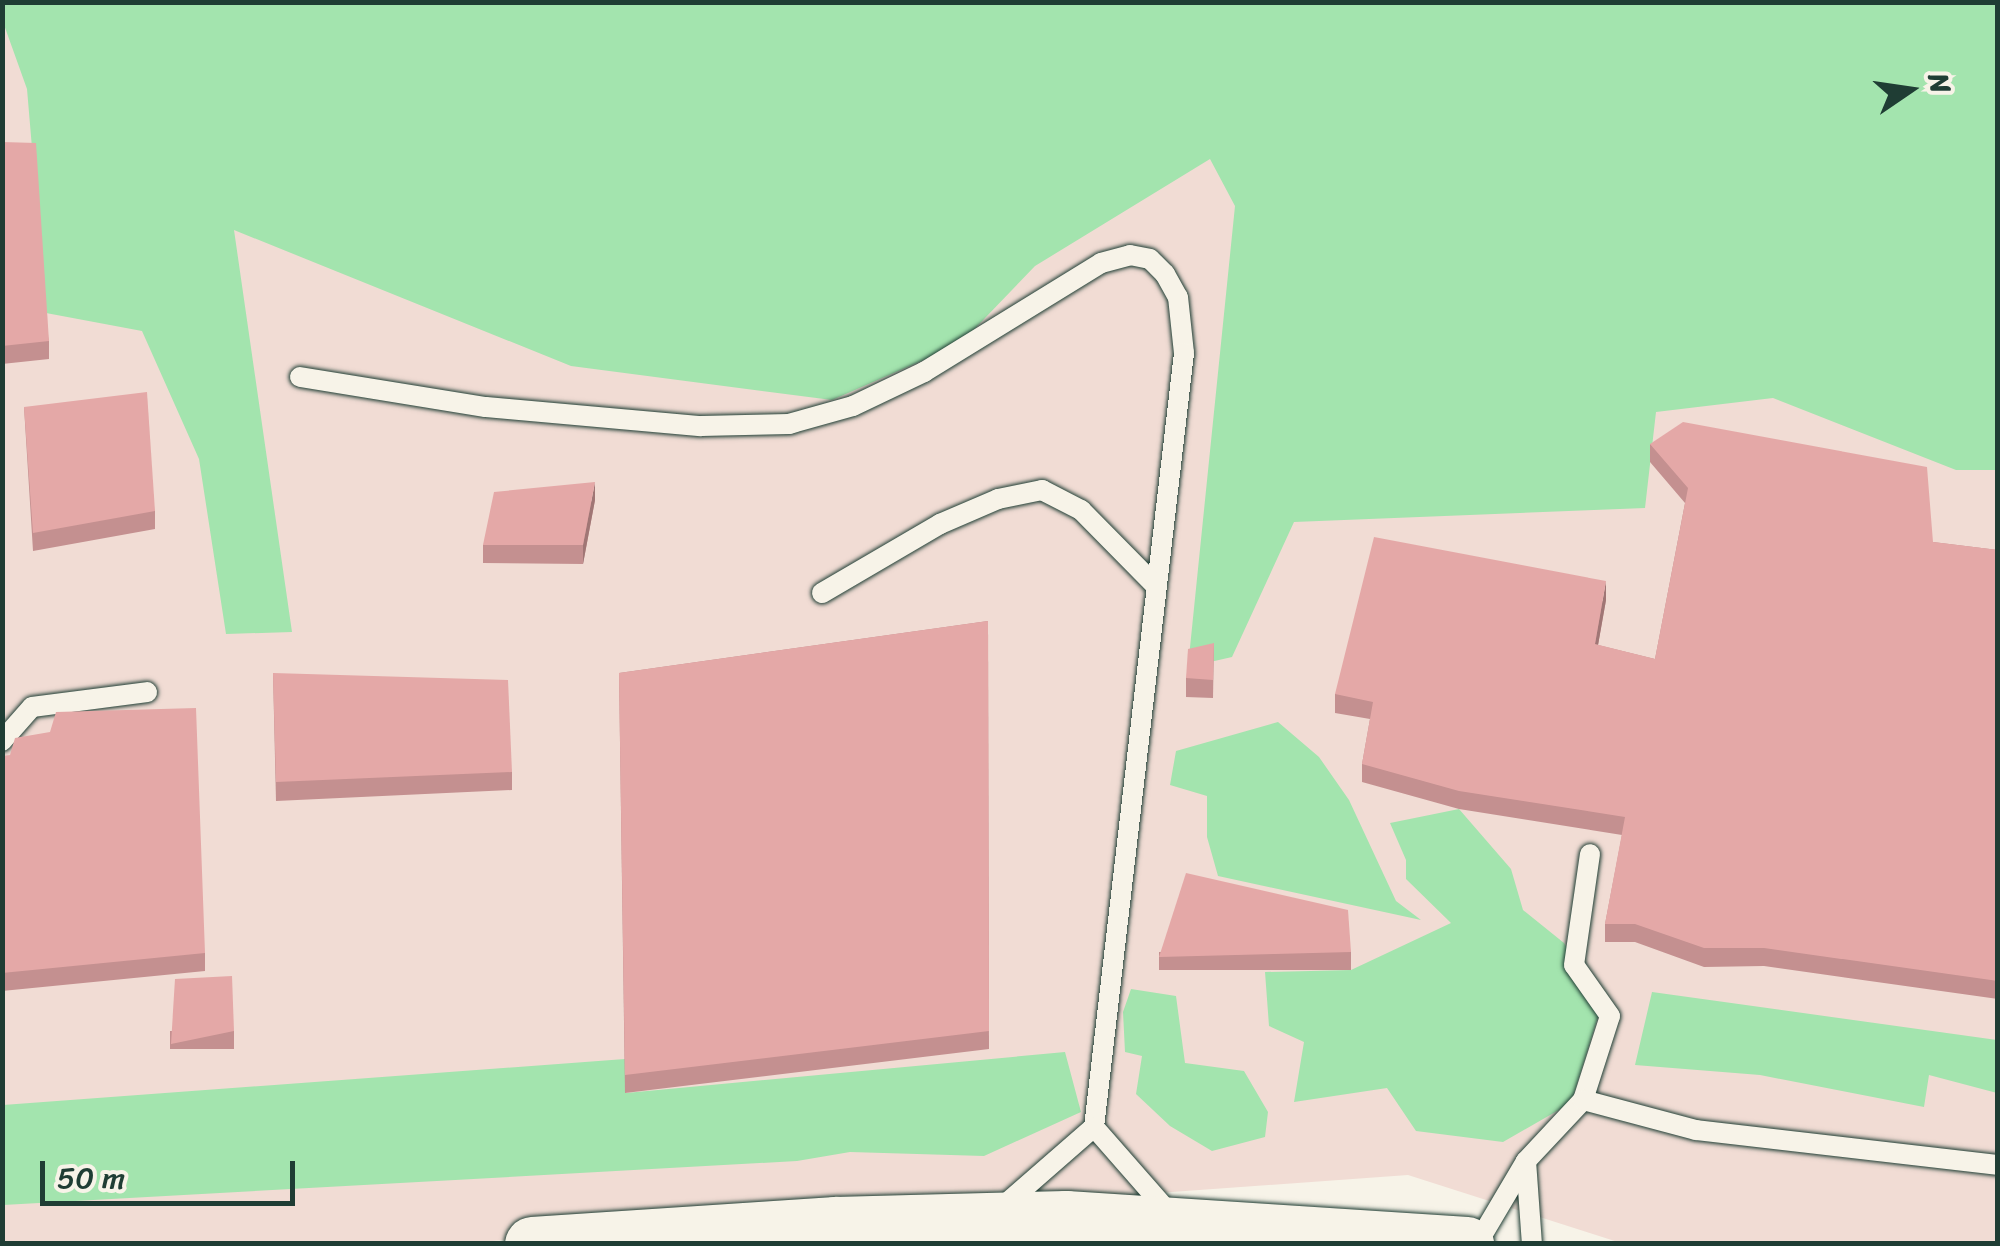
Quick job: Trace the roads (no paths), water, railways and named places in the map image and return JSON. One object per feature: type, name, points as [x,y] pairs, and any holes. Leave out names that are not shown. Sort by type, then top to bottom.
[{"type":"main road","points":[[532,1244],[988,1219],[1176,1220],[1466,1244]]},
{"type":"lane","points":[[300,377],[486,407],[701,426],[789,424],[854,406],[924,372],[1101,263],[1130,255],[1150,259],[1178,298],[1184,353],[1094,1127],[988,1219]]},
{"type":"lane","points":[[822,593],[940,524],[998,498],[1042,490],[1081,510],[1156,586]]},
{"type":"lane","points":[[2,741],[32,707],[147,692]]},
{"type":"lane","points":[[1477,1244],[1526,1161],[1583,1100],[1610,1016],[1574,966],[1590,854]]},
{"type":"lane","points":[[1583,1100],[1696,1130],[1998,1165]]},
{"type":"lane","points":[[1094,1127],[1176,1220]]},
{"type":"lane","points":[[1526,1161],[1532,1244]]}]
